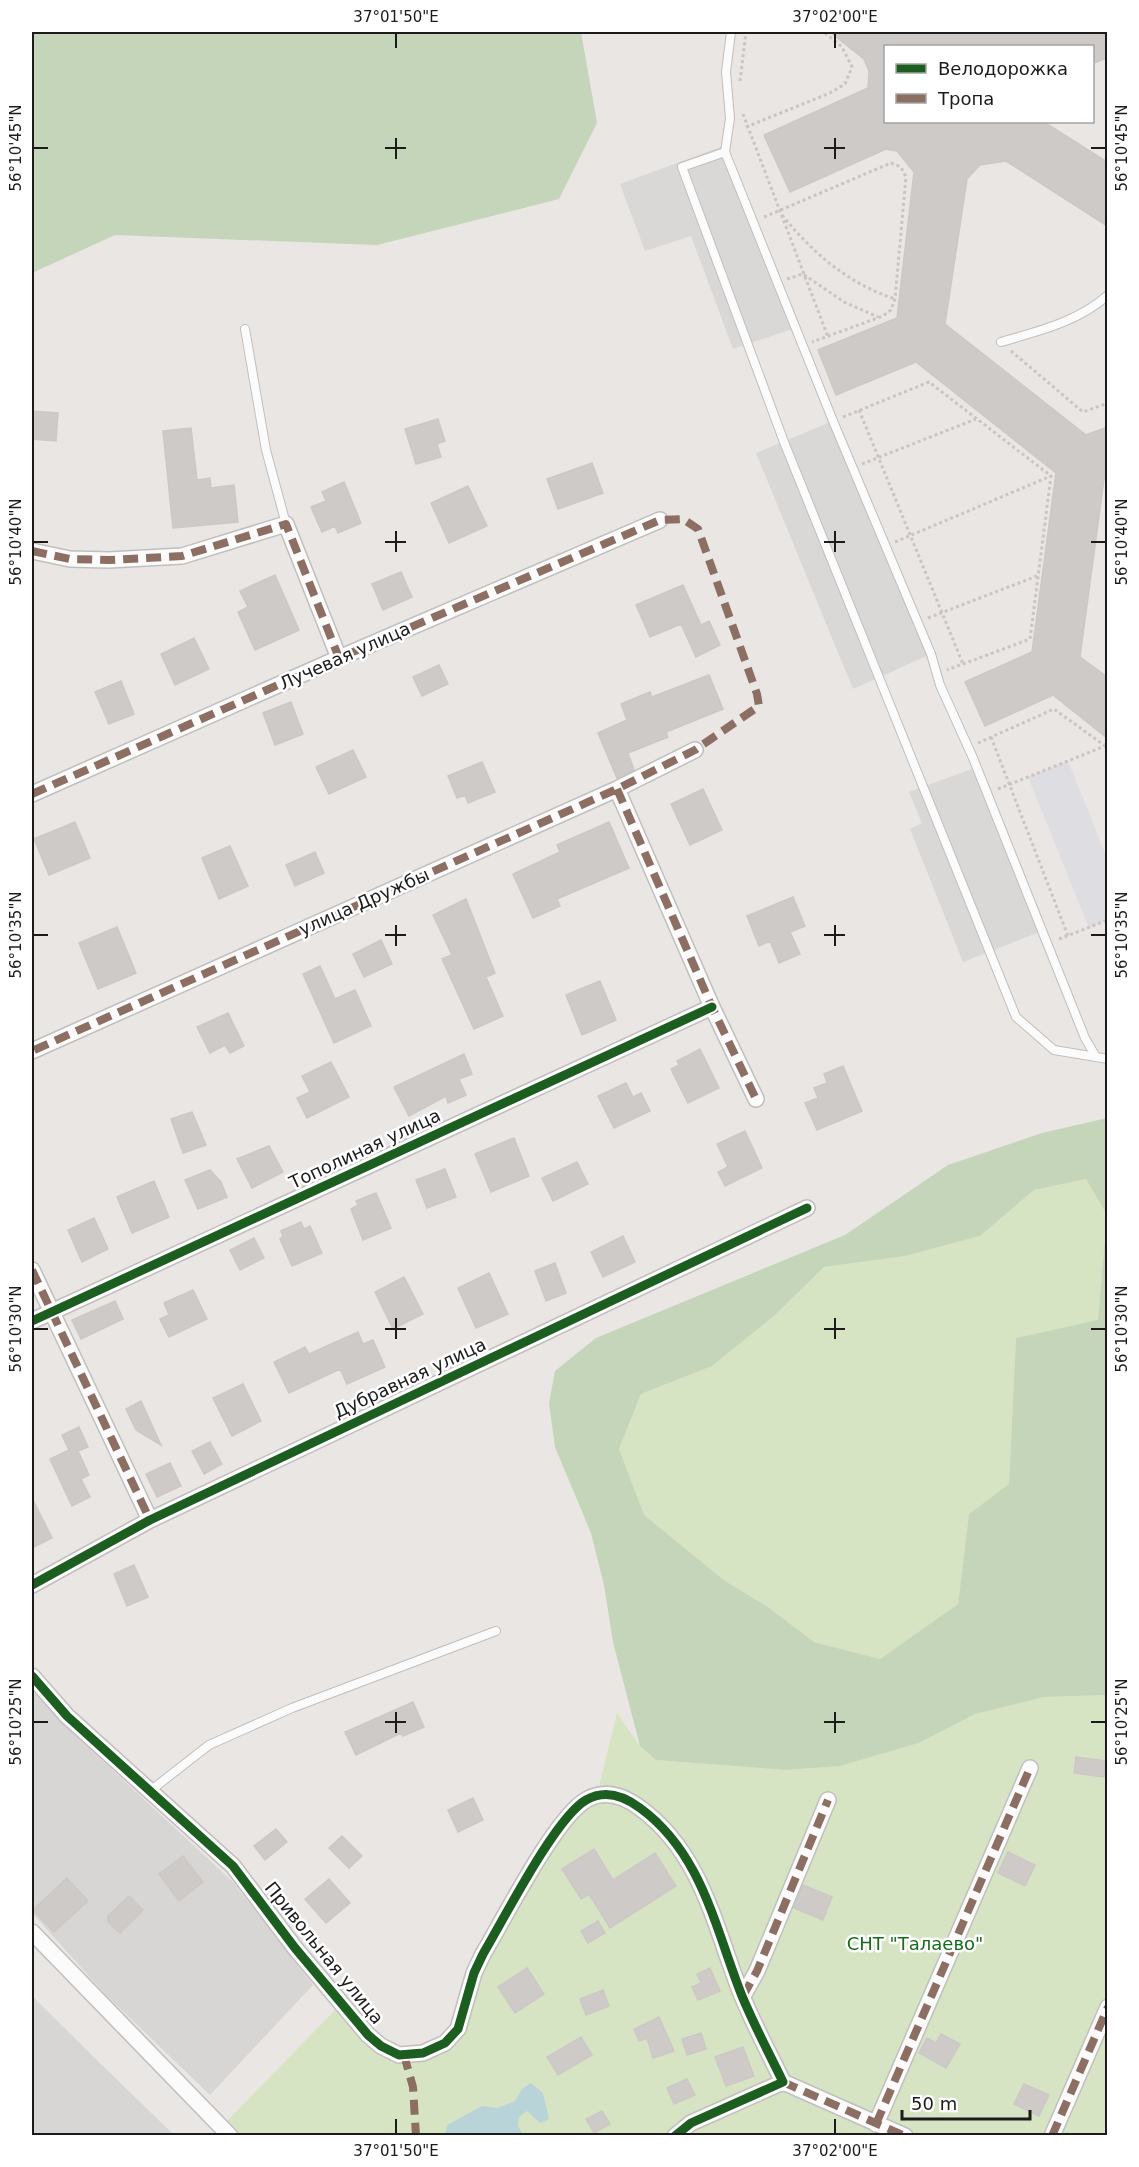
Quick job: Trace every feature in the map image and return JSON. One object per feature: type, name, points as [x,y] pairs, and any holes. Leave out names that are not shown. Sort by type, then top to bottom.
[{"type":"street","name":"Лучевая улица","points":[[32,794],[339,658],[660,520]]},
{"type":"street","points":[[32,551],[70,559],[109,560],[182,556],[286,524],[339,658]]},
{"type":"street","name":"улица Дружбы","points":[[32,1051],[617,789],[695,750]]},
{"type":"street","points":[[617,789],[712,1007],[756,1099]]},
{"type":"street","name":"Тополиная улица","points":[[32,1321],[712,1007]]},
{"type":"street","name":"Дубравная улица","points":[[32,1585],[150,1520],[807,1208]]},
{"type":"street","points":[[32,1270],[150,1520]]},
{"type":"street","name":"Привольная улица","points":[[32,1676],[68,1716],[233,1866],[368,2035],[381,2046],[399,2055],[423,2053],[446,2043],[458,2029],[474,1973],[554,1834],[584,1801],[597,1794],[626,1797],[654,1818],[684,1851],[701,1884],[743,1996]]},
{"type":"street","points":[[876,2124],[1030,1768]]},
{"type":"street","points":[[828,1800],[757,1971],[743,1996],[783,2082],[905,2136]]},
{"type":"street","points":[[32,1932],[230,2136]]},
{"type":"street","points":[[1052,2136],[1107,2007]]},
{"type":"street","points":[[675,2136],[691,2123],[783,2082]]},
{"type":"lane","points":[[731,32],[726,72],[730,118],[725,152],[832,421],[918,622],[1085,1038],[1096,1057]]},
{"type":"lane","points":[[725,152],[682,167],[783,442],[1016,1017],[1054,1050],[1107,1059]]},
{"type":"lane","points":[[1000,342],[1038,331],[1089,311],[1107,296]]},
{"type":"lane","points":[[245,329],[266,450],[286,524]]},
{"type":"lane","points":[[149,1792],[209,1745],[292,1708],[496,1631]]},
{"type":"path","points":[[740,84],[746,32]]},
{"type":"path","points":[[728,134],[830,93],[845,84],[852,67],[842,47],[824,32]]},
{"type":"path","points":[[743,112],[746,128],[828,336]]},
{"type":"path","points":[[753,222],[891,163],[901,166],[906,177],[895,299],[891,310],[879,318],[802,346]]},
{"type":"path","points":[[778,211],[823,260],[874,292],[895,299]]},
{"type":"path","points":[[803,274],[844,302],[879,318]]},
{"type":"path","points":[[1000,342],[1083,412],[1107,404]]},
{"type":"path","points":[[832,421],[929,382],[1051,476]]},
{"type":"path","points":[[859,410],[963,664]]},
{"type":"path","points":[[852,468],[977,419]]},
{"type":"path","points":[[886,546],[1051,476]]},
{"type":"path","points":[[937,673],[1030,639],[1051,476]]},
{"type":"path","points":[[918,622],[1038,576]]},
{"type":"path","points":[[968,747],[1054,709],[1106,747]]},
{"type":"path","points":[[991,737],[1068,936]]},
{"type":"path","points":[[987,793],[1106,747]]},
{"type":"path","points":[[1047,943],[1107,920]]},
{"type":"shaded area","points":[[723,146],[795,328],[733,349],[691,236],[645,251],[620,184]]},
{"type":"shaded area","points":[[833,421],[931,654],[853,689],[756,453]]},
{"type":"shaded area","points":[[1068,761],[1107,858],[1107,920],[1089,928],[1028,777]]},
{"type":"shaded area","points":[[977,767],[1042,931],[963,962],[910,829],[922,823],[909,792]]},
{"type":"shaded area","points":[[32,1690],[65,1726],[232,1881],[313,1985],[210,2095],[106,1995],[32,1913]]},
{"type":"shaded area","points":[[32,1996],[104,2067],[174,2135],[32,2135]]},
{"type":"green space","points":[[32,32],[581,32],[597,123],[559,199],[377,245],[115,235],[32,273]]},
{"type":"green space","points":[[1107,1118],[1107,1215],[1107,1695],[1044,1697],[975,1714],[919,1743],[840,1766],[786,1770],[656,1760],[640,1746],[613,1642],[604,1585],[591,1533],[555,1447],[549,1403],[555,1371],[596,1338],[845,1235],[948,1165],[1042,1133]],"holes":[[[1086,1179],[1107,1215],[1098,1320],[1016,1338],[1009,1484],[969,1514],[958,1604],[880,1659],[814,1642],[768,1607],[725,1581],[644,1515],[619,1449],[641,1394],[712,1366],[775,1315],[824,1267],[905,1256],[980,1236],[1034,1190]]]},
{"type":"green space","points":[[1086,1179],[1107,1215],[1098,1321],[1016,1338],[1009,1485],[969,1514],[958,1604],[880,1659],[814,1642],[768,1607],[725,1581],[643,1515],[619,1449],[641,1394],[712,1366],[775,1315],[824,1267],[905,1256],[980,1236],[1034,1190]]},
{"type":"green space","name":"СНТ \"Талаево\"","points":[[1107,1695],[1107,2135],[230,2136],[222,2126],[341,2004],[398,2055],[446,2043],[468,1996],[554,1834],[597,1794],[617,1713],[640,1746],[656,1760],[786,1770],[840,1766],[919,1743],[975,1714],[1044,1697]]},
{"type":"water","points":[[531,2083],[543,2093],[549,2119],[540,2123],[527,2111],[519,2117],[518,2126],[523,2135],[445,2135],[447,2125],[482,2106],[497,2108],[515,2101],[522,2089]]},
{"type":"building","points":[[830,32],[1107,32],[1107,58],[1094,63],[1094,45],[884,45],[884,123],[1046,123],[1107,162],[1107,226],[1006,161],[980,165],[967,179],[945,324],[1086,435],[1107,427],[1107,477],[1104,479],[1080,657],[1107,677],[1107,738],[1053,695],[985,726],[965,682],[1032,652],[1056,473],[916,362],[836,395],[818,350],[897,318],[914,172],[897,151],[886,149],[790,192],[764,135],[868,88],[869,71],[864,59]]},
{"type":"building","points":[[32,411],[58,413],[56,441],[32,439]]},
{"type":"building","points":[[438,419],[445,441],[437,444],[441,457],[416,464],[405,429]]},
{"type":"building","points":[[191,428],[197,480],[210,478],[211,488],[234,485],[238,522],[173,528],[163,431]]},
{"type":"building","points":[[592,463],[603,493],[558,509],[547,479]]},
{"type":"building","points":[[344,482],[361,523],[338,533],[335,526],[322,532],[311,507],[326,501],[322,492]]},
{"type":"building","points":[[468,486],[487,526],[449,543],[431,503]]},
{"type":"building","points":[[401,572],[412,597],[383,610],[372,584]]},
{"type":"building","points":[[275,575],[299,630],[255,650],[238,612],[248,607],[240,591]]},
{"type":"building","points":[[683,585],[701,625],[709,621],[720,645],[696,657],[681,624],[650,637],[636,605]]},
{"type":"building","points":[[194,638],[209,669],[175,685],[161,654]]},
{"type":"building","points":[[439,665],[448,684],[422,696],[413,677]]},
{"type":"building","points":[[709,675],[723,709],[666,732],[668,737],[628,753],[634,770],[617,778],[598,733],[627,720],[621,704],[650,692],[652,697]]},
{"type":"building","points":[[121,681],[134,714],[109,724],[95,692]]},
{"type":"building","points":[[291,702],[303,734],[275,745],[263,713]]},
{"type":"building","points":[[353,750],[366,777],[329,794],[316,767]]},
{"type":"building","points":[[482,762],[495,792],[468,803],[465,795],[457,798],[448,776]]},
{"type":"building","points":[[703,789],[722,830],[690,845],[671,804]]},
{"type":"building","points":[[75,822],[90,858],[49,875],[34,839]]},
{"type":"building","points":[[609,822],[629,868],[557,899],[560,906],[533,918],[513,874],[560,852],[557,845]]},
{"type":"building","points":[[230,846],[248,886],[219,899],[202,858]]},
{"type":"building","points":[[315,852],[324,873],[295,886],[286,865]]},
{"type":"building","points":[[793,897],[805,926],[790,932],[800,954],[779,963],[770,941],[759,946],[747,916]]},
{"type":"building","points":[[466,899],[495,973],[486,977],[503,1016],[474,1029],[442,959],[452,955],[433,915]]},
{"type":"building","points":[[117,927],[136,973],[98,989],[79,943]]},
{"type":"building","points":[[381,940],[392,964],[364,977],[353,954]]},
{"type":"building","points":[[320,966],[335,999],[355,990],[371,1026],[334,1043],[303,974]]},
{"type":"building","points":[[600,981],[616,1020],[582,1035],[566,995]]},
{"type":"building","points":[[228,1013],[244,1046],[230,1053],[225,1045],[210,1053],[197,1027]]},
{"type":"building","points":[[700,1049],[719,1088],[688,1103],[671,1069],[679,1065],[677,1061]]},
{"type":"building","points":[[464,1054],[472,1074],[459,1079],[466,1095],[448,1103],[446,1096],[409,1116],[394,1087]]},
{"type":"building","points":[[331,1062],[349,1097],[307,1118],[297,1098],[310,1092],[302,1076]]},
{"type":"building","points":[[843,1066],[862,1111],[817,1130],[805,1103],[818,1098],[814,1088],[827,1083],[824,1074]]},
{"type":"building","points":[[626,1083],[633,1097],[641,1093],[650,1111],[614,1128],[598,1096]]},
{"type":"building","points":[[192,1112],[206,1145],[183,1153],[171,1119]]},
{"type":"building","points":[[745,1131],[762,1168],[725,1186],[718,1172],[728,1167],[717,1144]]},
{"type":"building","points":[[514,1138],[529,1176],[491,1192],[475,1154]]},
{"type":"building","points":[[269,1146],[283,1172],[252,1188],[237,1159]]},
{"type":"building","points":[[577,1162],[588,1184],[553,1201],[542,1178]]},
{"type":"building","points":[[445,1169],[456,1197],[427,1208],[416,1180]]},
{"type":"building","points":[[210,1170],[221,1182],[227,1197],[198,1209],[185,1180]]},
{"type":"building","points":[[154,1181],[169,1217],[132,1233],[117,1197]]},
{"type":"building","points":[[376,1193],[391,1228],[363,1240],[351,1209],[358,1205],[356,1201]]},
{"type":"building","points":[[94,1218],[108,1249],[82,1262],[68,1230]]},
{"type":"building","points":[[301,1222],[304,1229],[310,1226],[322,1253],[292,1266],[280,1239],[283,1236],[281,1231]]},
{"type":"building","points":[[623,1236],[635,1262],[603,1277],[591,1252]]},
{"type":"building","points":[[254,1238],[264,1258],[240,1270],[230,1250]]},
{"type":"building","points":[[555,1263],[566,1293],[546,1301],[535,1271]]},
{"type":"building","points":[[489,1273],[508,1314],[476,1328],[458,1288]]},
{"type":"building","points":[[404,1277],[423,1314],[393,1329],[375,1292]]},
{"type":"building","points":[[193,1290],[207,1319],[169,1337],[160,1319],[169,1315],[164,1303]]},
{"type":"building","points":[[115,1301],[123,1319],[81,1339],[72,1320]]},
{"type":"building","points":[[358,1332],[363,1344],[373,1340],[385,1367],[347,1384],[340,1369],[289,1393],[274,1362],[305,1347],[309,1354]]},
{"type":"building","points":[[243,1384],[261,1421],[232,1436],[213,1398]]},
{"type":"building","points":[[141,1401],[161,1445],[136,1430],[126,1409]]},
{"type":"building","points":[[79,1427],[88,1447],[78,1451],[89,1475],[81,1479],[90,1497],[72,1506],[50,1459],[69,1450],[62,1435]]},
{"type":"building","points":[[210,1442],[222,1464],[204,1474],[192,1451]]},
{"type":"building","points":[[170,1463],[181,1486],[157,1497],[146,1474]]},
{"type":"building","points":[[32,1498],[52,1538],[32,1548]]},
{"type":"building","points":[[134,1565],[148,1597],[127,1606],[114,1574]]},
{"type":"building","points":[[413,1702],[424,1727],[403,1736],[401,1733],[356,1755],[345,1732]]},
{"type":"building","points":[[1076,1757],[1106,1761],[1104,1777],[1074,1773]]},
{"type":"building","points":[[473,1798],[483,1820],[458,1832],[448,1810]]},
{"type":"building","points":[[276,1829],[287,1842],[265,1860],[254,1846]]},
{"type":"building","points":[[342,1836],[362,1856],[349,1868],[329,1848]]},
{"type":"building","points":[[594,1849],[613,1880],[655,1853],[676,1886],[610,1928],[589,1894],[581,1899],[562,1869]]},
{"type":"building","points":[[1008,1852],[1035,1865],[1025,1886],[998,1873]]},
{"type":"building","points":[[183,1856],[203,1882],[179,1901],[159,1874]]},
{"type":"building","points":[[67,1878],[88,1901],[54,1932],[33,1910]]},
{"type":"building","points":[[329,1879],[350,1903],[326,1923],[305,1899]]},
{"type":"building","points":[[803,1885],[832,1897],[823,1920],[794,1908]]},
{"type":"building","points":[[129,1896],[143,1910],[120,1933],[108,1922],[108,1916]]},
{"type":"building","points":[[598,1921],[605,1933],[588,1943],[581,1931]]},
{"type":"building","points":[[527,1968],[544,1994],[515,2013],[498,1987]]},
{"type":"building","points":[[710,1968],[720,1991],[698,2000],[692,1987],[701,1983],[697,1974]]},
{"type":"building","points":[[603,1990],[609,2006],[586,2015],[580,1999]]},
{"type":"building","points":[[659,2017],[674,2051],[653,2058],[647,2038],[639,2041],[634,2029]]},
{"type":"building","points":[[701,2033],[706,2049],[687,2055],[682,2039]]},
{"type":"building","points":[[941,2034],[960,2044],[946,2068],[919,2053],[927,2038],[936,2043]]},
{"type":"building","points":[[581,2037],[592,2055],[558,2075],[547,2057]]},
{"type":"building","points":[[743,2047],[754,2076],[726,2086],[715,2057]]},
{"type":"building","points":[[687,2079],[695,2095],[674,2104],[667,2088]]},
{"type":"building","points":[[1024,2084],[1049,2095],[1039,2116],[1014,2104]]},
{"type":"building","points":[[602,2111],[610,2124],[594,2133],[586,2119]]},
{"type":"marked path","points":[[32,794],[339,658],[660,520],[683,519],[698,529],[757,694],[759,706],[695,750],[617,789],[32,1051]]},
{"type":"marked path","points":[[32,551],[70,559],[109,560],[182,556],[286,524],[339,658]]},
{"type":"marked path","points":[[617,789],[712,1007],[756,1099]]},
{"type":"marked path","points":[[32,1270],[150,1520]]},
{"type":"marked path","points":[[876,2124],[1030,1768]]},
{"type":"marked path","points":[[743,1996],[757,1971],[828,1800]]},
{"type":"marked path","points":[[1052,2136],[1108,2007]]},
{"type":"marked path","points":[[404,2055],[413,2087],[416,2136]]},
{"type":"marked path","points":[[783,2082],[905,2136]]},
{"type":"cycle path","points":[[32,1321],[712,1007]]},
{"type":"cycle path","points":[[32,1585],[150,1520],[807,1208]]},
{"type":"cycle path","points":[[32,1676],[67,1716],[233,1866],[295,1948],[368,2035],[381,2046],[399,2055],[423,2053],[445,2043],[458,2029],[474,1973],[483,1954],[545,1847],[574,1810],[586,1800],[600,1795],[621,1797],[640,1808],[661,1826],[692,1869],[714,1918],[742,1996],[783,2082],[691,2123],[675,2136]]}]
